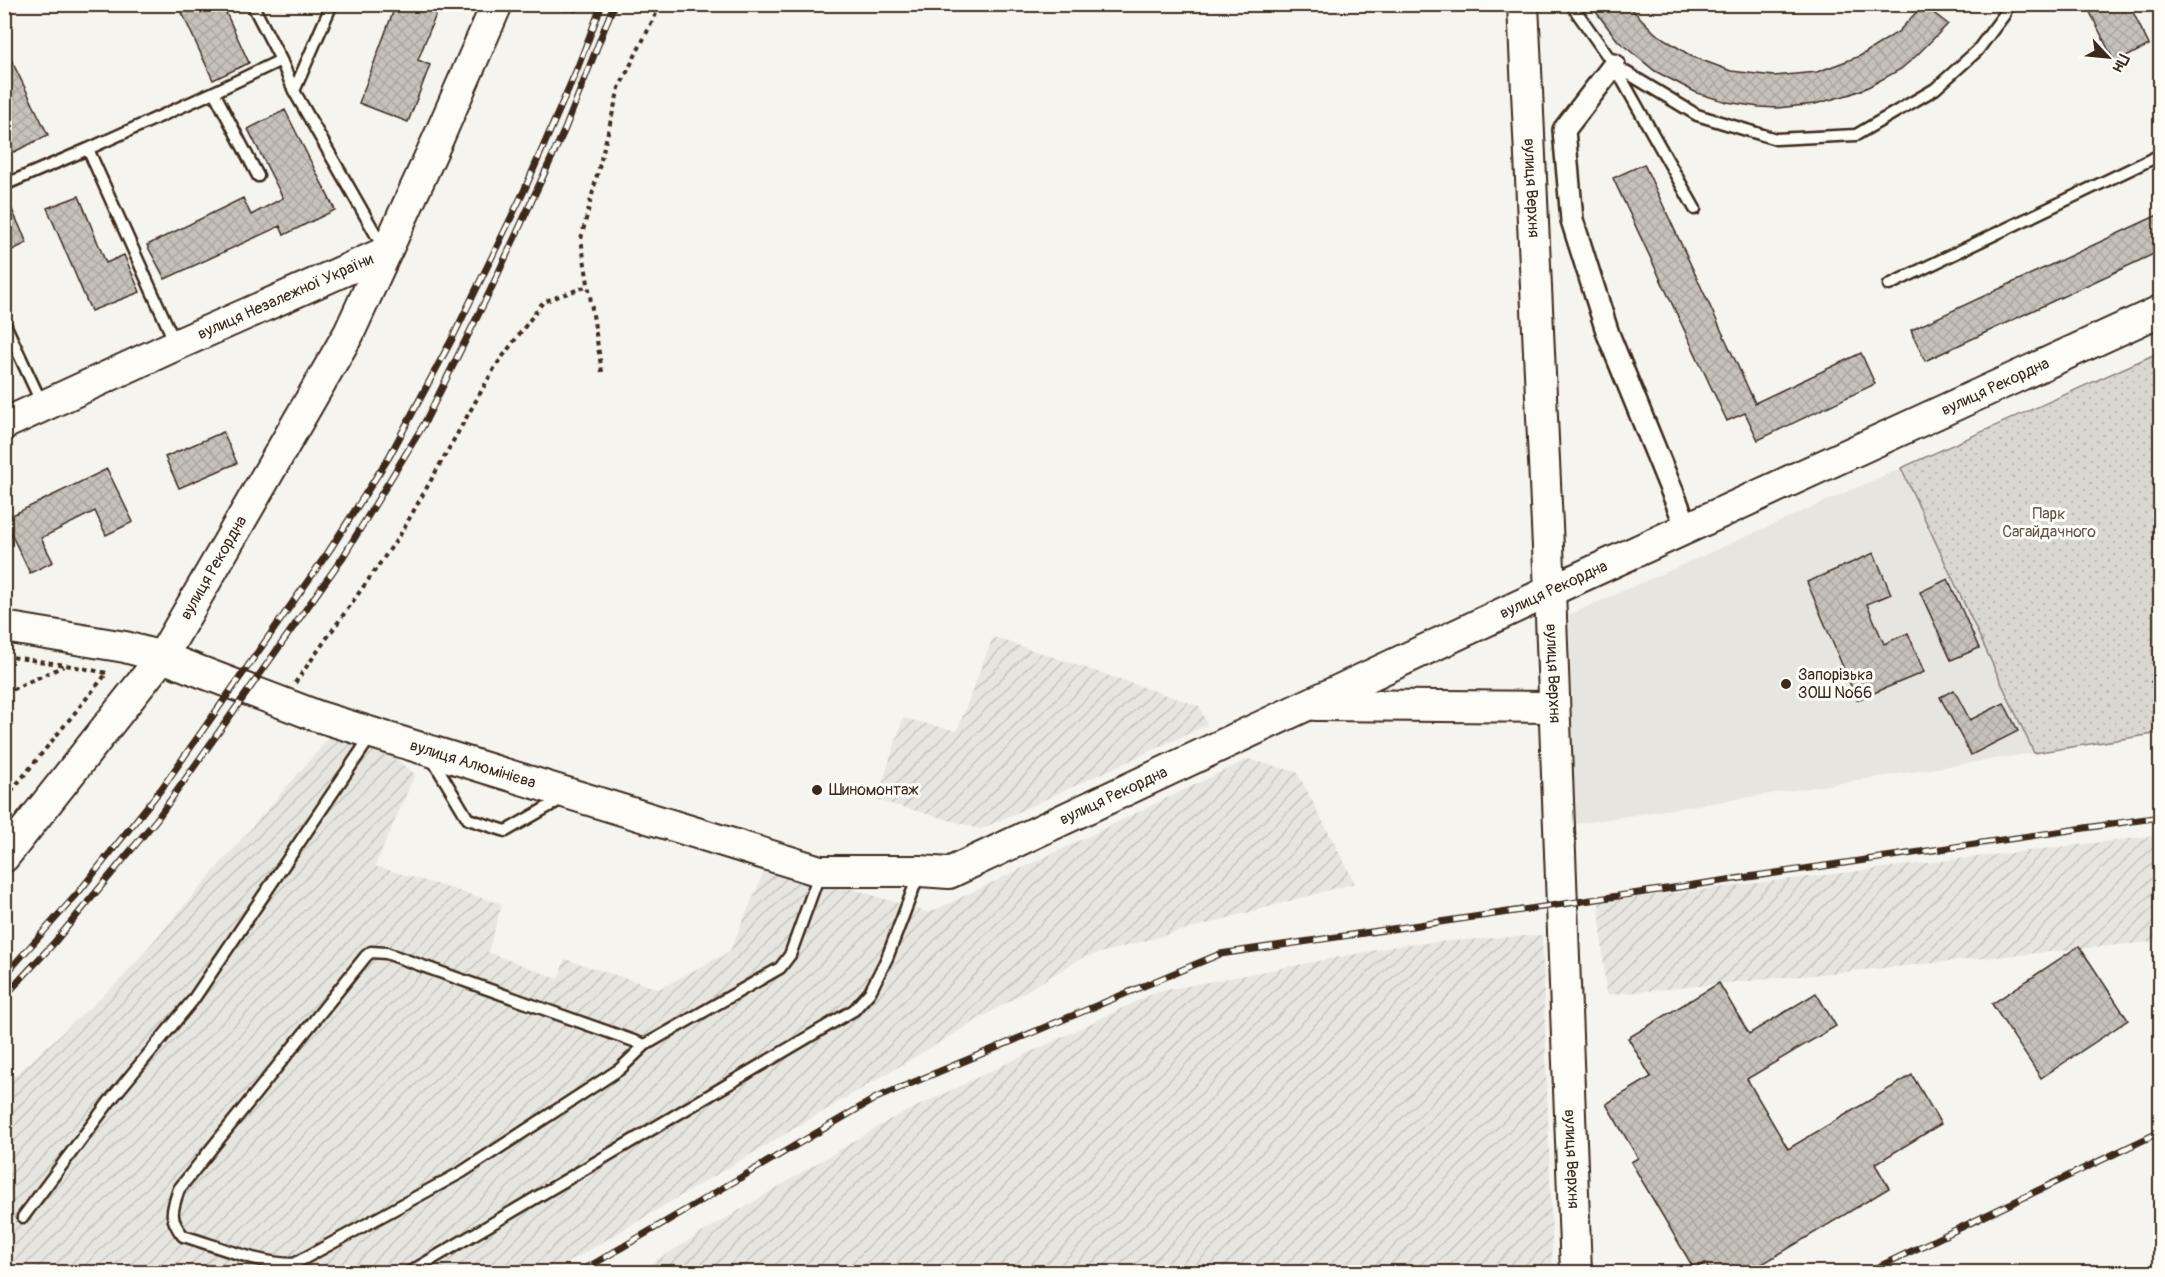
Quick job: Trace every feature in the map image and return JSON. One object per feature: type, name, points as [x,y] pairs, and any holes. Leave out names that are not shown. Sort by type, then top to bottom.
[{"type":"street","name":"вулиця Незалежної України","points":[[4,424],[386,252],[497,4]]},
{"type":"street","name":"вулиця Верхня","points":[[1523,4],[1550,591],[1576,1272]]},
{"type":"street","points":[[1614,64],[1564,130],[1572,220],[1608,334],[1687,528]]},
{"type":"street","name":"вулиця Рекордна","points":[[4,857],[162,657],[349,333],[386,252]]},
{"type":"street","name":"вулиця Рекордна","points":[[934,872],[1307,705],[2160,311]]},
{"type":"street","name":"вулиця Алюмінієва","points":[[4,627],[125,647],[162,657],[316,716],[820,871],[934,872]]},
{"type":"street","points":[[1307,705],[1554,707]]},
{"type":"lane","points":[[252,4],[294,91],[386,252]]},
{"type":"lane","points":[[294,91],[332,4]]},
{"type":"lane","points":[[1571,4],[1614,64],[1695,209]]},
{"type":"lane","points":[[1614,64],[1697,115],[1776,139],[1856,135],[1935,89],[1977,51],[2004,15],[2008,4]]},
{"type":"lane","points":[[4,185],[281,60]]},
{"type":"lane","points":[[214,92],[258,176]]},
{"type":"lane","points":[[88,149],[176,345]]},
{"type":"lane","points":[[1889,285],[2160,155]]},
{"type":"lane","points":[[4,322],[43,407]]},
{"type":"lane","points":[[23,1217],[109,1102],[193,1000],[373,733]]},
{"type":"lane","points":[[426,749],[468,819],[477,822],[506,831],[571,794]]},
{"type":"lane","points":[[645,1045],[387,953],[371,952],[179,1189],[172,1214],[175,1226],[183,1236],[263,1260],[279,1264],[294,1264],[462,1172],[620,1069],[645,1045],[780,968],[790,955],[820,871]]},
{"type":"lane","points":[[410,1272],[854,1010],[870,992],[934,872]]},
{"type":"path","points":[[512,4],[575,10],[578,4]]},
{"type":"path","points":[[602,372],[581,239],[619,88],[661,4]]},
{"type":"path","points":[[275,700],[299,679],[400,535],[495,367],[543,302],[588,286]]},
{"type":"path","points":[[4,656],[107,673],[4,800]]},
{"type":"path","points":[[4,693],[66,665]]},
{"type":"path","points":[[2151,683],[2160,676]]},
{"type":"shaded area","name":"Запорізька ЗОШ №66","points":[[1901,468],[2034,753],[1575,824],[1569,615]]},
{"type":"shaded area","points":[[993,637],[1199,706],[1207,725],[981,829],[877,800],[903,718],[957,731]]},
{"type":"shaded area","points":[[335,731],[374,742],[415,774],[375,866],[502,904],[488,952],[558,979],[565,959],[659,989],[730,951],[768,862],[929,913],[1248,759],[1297,772],[1355,883],[1082,958],[552,1272],[21,1272],[5,1249],[5,1085],[121,979]]},
{"type":"shaded area","points":[[2160,835],[2160,941],[1606,995],[1599,902]]},
{"type":"shaded area","points":[[1542,935],[1553,1272],[637,1272],[889,1120],[1156,992],[1408,944]]},
{"type":"green space","name":"Парк Сагайдачного","points":[[2160,352],[2160,733],[2034,753],[1901,468]]},
{"type":"building","points":[[178,4],[222,4],[249,63],[213,80]]},
{"type":"building","points":[[396,4],[440,4],[418,60],[430,65],[408,122],[359,103]]},
{"type":"building","points":[[1590,4],[1627,4],[1655,33],[1691,56],[1731,71],[1774,76],[1817,72],[1860,56],[1898,32],[1923,5],[1948,24],[1901,69],[1868,87],[1815,104],[1777,108],[1759,107],[1727,102],[1697,93],[1655,71],[1618,41]]},
{"type":"building","points":[[2086,4],[2129,4],[2149,45],[2115,63]]},
{"type":"building","points":[[4,45],[48,135],[14,152],[4,133]]},
{"type":"building","points":[[285,110],[335,210],[284,235],[280,226],[165,279],[147,245],[243,198],[251,215],[283,198],[248,129]]},
{"type":"building","points":[[1644,164],[1755,403],[1861,353],[1875,384],[1758,440],[1745,413],[1727,421],[1613,178]]},
{"type":"building","points":[[4,192],[27,243],[4,254]]},
{"type":"building","points":[[79,196],[106,263],[124,255],[140,292],[91,311],[47,208]]},
{"type":"building","points":[[2160,214],[2160,251],[1925,361],[1911,330]]},
{"type":"building","points":[[223,432],[237,463],[179,488],[165,457]]},
{"type":"building","points":[[107,469],[133,522],[106,535],[95,511],[41,538],[53,562],[30,573],[4,519]]},
{"type":"building","points":[[1874,553],[1891,594],[1867,604],[1884,644],[1908,633],[1924,672],[1857,700],[1807,582]]},
{"type":"building","points":[[1948,579],[1979,648],[1951,660],[1920,592]]},
{"type":"building","points":[[1954,690],[1970,720],[2004,703],[2018,731],[1971,755],[1940,697]]},
{"type":"building","points":[[2079,946],[2128,1020],[2041,1078],[1992,1004]]},
{"type":"building","points":[[1719,983],[1749,1034],[1816,993],[1836,1026],[1747,1079],[1788,1149],[1912,1075],[1941,1124],[1875,1164],[1889,1188],[1749,1272],[1710,1272],[1705,1263],[1694,1269],[1631,1162],[1638,1158],[1606,1104],[1651,1077],[1628,1038]]},
{"type":"railway","points":[[4,976],[78,893],[162,788],[329,551],[389,457],[452,339],[524,191],[577,69],[602,4]]},
{"type":"railway","points":[[4,997],[53,944],[157,819],[343,557],[424,424],[490,291],[565,129],[614,4]]},
{"type":"railway","points":[[580,1272],[876,1098],[1220,954],[2160,817]]},
{"type":"railway","points":[[1868,1272],[2160,1132]]},
{"type":"place","name":"Запорізька ЗОШ №66","points":[[1786,684]]},
{"type":"place","name":"Шиномонтаж","points":[[817,790]]}]
